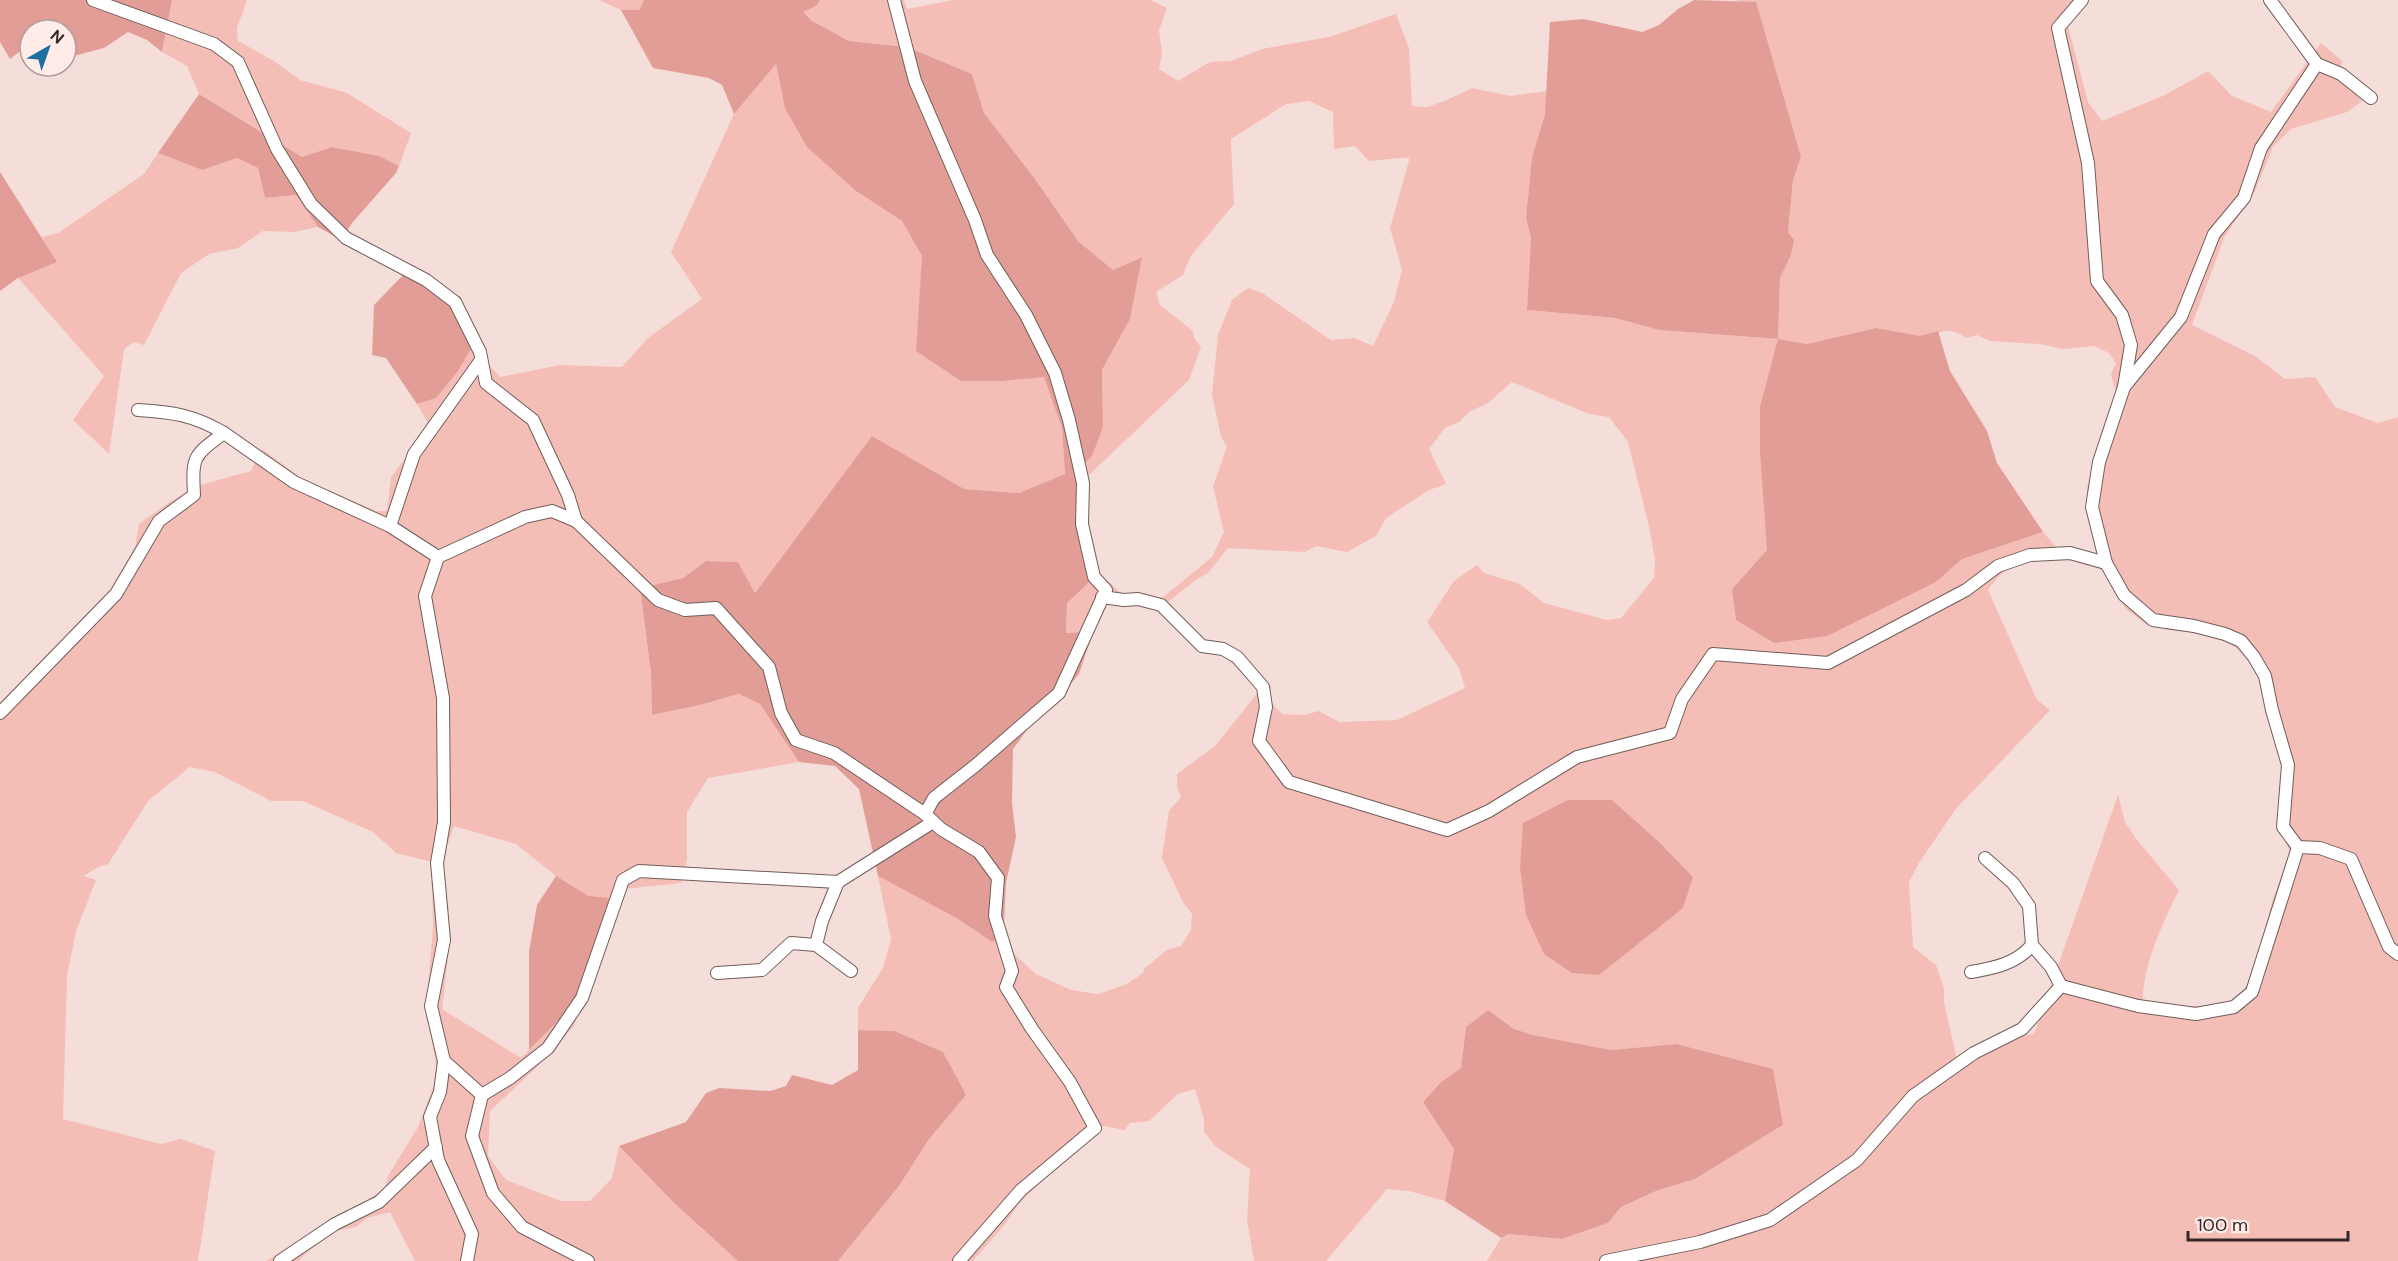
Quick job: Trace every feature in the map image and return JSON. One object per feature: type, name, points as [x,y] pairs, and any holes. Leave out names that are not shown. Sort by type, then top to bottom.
[{"type":"street","points":[[93,0],[214,44],[238,62],[277,149],[311,204],[346,238],[426,280],[455,302],[480,352],[486,383],[533,420],[568,495],[576,520]]},
{"type":"street","points":[[816,945],[822,921],[838,882],[929,818],[934,798],[1059,693],[1106,591],[1094,577],[1082,524],[1083,483],[1069,420],[1055,373],[1026,315],[987,255],[975,219],[915,81],[894,0]]},
{"type":"street","points":[[2082,0],[2058,28],[2088,163],[2097,281],[2122,315],[2131,345],[2124,387],[2099,462],[2092,507],[2106,563],[2124,595],[2152,620],[2194,626],[2225,634],[2241,641],[2254,657],[2265,676],[2272,710],[2289,765],[2283,826],[2298,847]]},
{"type":"street","points":[[2270,0],[2317,64],[2341,74],[2371,98]]},
{"type":"street","points":[[2124,387],[2181,317],[2214,234],[2244,198],[2261,148],[2317,64]]},
{"type":"street","points":[[390,526],[414,453],[481,360]]},
{"type":"street","points":[[138,411],[168,412],[203,420],[294,482],[390,526],[438,558]]},
{"type":"street","points":[[0,713],[116,594],[159,520],[194,495],[193,469],[200,451],[224,433]]},
{"type":"street","points":[[467,1261],[472,1234],[438,1160],[430,1117],[440,1092],[444,1061],[431,1006],[444,940],[437,863],[444,822],[443,698],[425,596],[438,558],[525,517],[552,510],[576,520],[658,600],[685,610],[716,608],[769,667],[781,713],[796,740],[834,753],[929,818],[940,829],[979,852],[998,878],[995,916],[1012,971],[1006,987],[1032,1029],[1070,1082],[1095,1128],[1021,1190],[959,1261]]},
{"type":"street","points":[[1102,597],[1138,599],[1161,605],[1202,646],[1223,649],[1237,657],[1263,687],[1266,707],[1259,741],[1288,782],[1447,830],[1489,811],[1578,757],[1670,733],[1682,699],[1713,654],[1828,663],[1966,590],[1998,566],[2030,555],[2070,554],[2106,563]]},
{"type":"street","points":[[2298,847],[2319,848],[2350,859],[2389,947],[2398,954]]},
{"type":"street","points":[[1985,858],[2013,884],[2029,906],[2032,945],[2051,967],[2061,986],[2138,1006],[2196,1014],[2234,1007],[2252,992],[2298,847]]},
{"type":"street","points":[[588,1261],[522,1227],[493,1193],[472,1136],[482,1095],[510,1078],[548,1048],[582,998],[623,880],[639,871],[838,882]]},
{"type":"street","points":[[717,973],[762,970],[791,943],[816,945],[851,971]]},
{"type":"street","points":[[1971,972],[2010,963],[2023,956],[2032,945]]},
{"type":"street","points":[[1606,1261],[1700,1242],[1770,1220],[1857,1160],[1913,1096],[1974,1053],[2022,1029],[2061,986]]},
{"type":"street","points":[[444,1061],[482,1095]]},
{"type":"street","points":[[280,1261],[335,1224],[379,1202],[436,1147]]},
{"type":"shaded area","points":[[0,0],[172,0],[162,52],[147,40],[128,32],[104,48],[78,55],[78,18],[18,18],[18,53],[10,59],[0,42]]},
{"type":"shaded area","points":[[172,0],[247,0],[237,28],[238,41],[274,61],[300,80],[347,93],[411,133],[399,166],[379,156],[332,147],[302,157],[199,94],[187,66],[162,52]]},
{"type":"shaded area","points":[[599,0],[644,0],[639,10],[621,10]]},
{"type":"shaded area","points":[[644,0],[820,0],[816,6],[803,12],[812,21],[849,41],[907,47],[972,74],[984,113],[1035,179],[1078,241],[1113,270],[1142,257],[1130,319],[1102,370],[1103,427],[1092,456],[1080,468],[1088,476],[1089,527],[1099,573],[1067,603],[1066,633],[1093,632],[1079,674],[1054,704],[1037,716],[1013,749],[1012,803],[1016,837],[1006,883],[1004,922],[1007,934],[992,942],[958,919],[878,876],[859,789],[835,766],[799,762],[760,704],[739,694],[652,715],[651,673],[640,588],[683,578],[706,561],[738,562],[755,593],[872,436],[964,489],[1019,493],[1065,474],[1062,428],[1044,377],[1004,381],[961,381],[916,351],[922,256],[902,221],[856,191],[807,147],[785,108],[776,64],[734,114],[722,85],[709,78],[653,68],[621,10],[639,10]]},
{"type":"shaded area","points":[[820,0],[904,0],[907,9],[953,0],[1151,0],[1167,8],[1159,30],[1162,52],[1159,69],[1178,81],[1210,62],[1231,61],[1262,49],[1329,37],[1396,14],[1409,48],[1412,106],[1427,107],[1472,88],[1510,96],[1547,91],[1545,114],[1532,157],[1526,218],[1531,237],[1527,310],[1615,318],[1659,330],[1778,339],[1780,278],[1791,255],[1788,232],[1793,180],[1801,157],[1743,2],[1735,0],[2086,0],[2068,26],[2088,102],[2102,121],[2165,95],[2208,71],[2232,96],[2271,112],[2321,43],[2342,61],[2340,77],[2362,101],[2347,112],[2291,129],[2273,147],[2255,191],[2224,238],[2192,325],[2255,356],[2285,379],[2315,377],[2335,407],[2378,423],[2398,417],[2398,1261],[1487,1261],[1501,1238],[1507,1234],[1562,1239],[1608,1223],[1621,1207],[1656,1191],[1695,1179],[1783,1125],[1676,1044],[1611,1050],[1533,1035],[1514,1029],[1488,1010],[1466,1027],[1461,1068],[1440,1083],[1423,1102],[1454,1149],[1445,1201],[1409,1191],[1387,1189],[1326,1261],[1254,1261],[1247,1220],[1250,1169],[1216,1147],[1204,1132],[1204,1119],[1195,1089],[1178,1094],[1149,1121],[1130,1123],[1125,1130],[1103,1126],[1048,1174],[1018,1205],[973,1261],[838,1261],[899,1186],[929,1139],[894,1031],[858,1030],[858,1008],[883,968],[891,939],[878,876],[958,919],[992,942],[1007,934],[1013,953],[1036,974],[1071,990],[1098,994],[1127,984],[1143,973],[1145,968],[1167,950],[1181,946],[1191,930],[1192,914],[1183,902],[1162,858],[1169,811],[1181,797],[1177,788],[1177,774],[1215,746],[1259,691],[1225,656],[1200,651],[1157,608],[1107,602],[1093,632],[1066,634],[1067,603],[1099,573],[1123,595],[1135,593],[1162,598],[1212,557],[1224,532],[1213,487],[1227,446],[1221,437],[1212,394],[1218,335],[1232,300],[1248,288],[1262,293],[1331,340],[1354,338],[1373,346],[1394,302],[1402,270],[1390,228],[1410,157],[1369,161],[1355,146],[1334,149],[1333,112],[1309,101],[1286,104],[1231,139],[1234,204],[1190,257],[1183,275],[1156,292],[1160,305],[1193,331],[1194,338],[1201,347],[1189,380],[1088,476],[1079,468],[1103,427],[1102,370],[1130,319],[1141,257],[1113,270],[1078,241],[1035,179],[984,113],[972,74],[907,47],[849,41],[811,21],[802,12],[816,6]],"holes":[[[1876,328],[1920,336],[1947,331],[1967,338],[1977,335],[1990,341],[2040,344],[2063,349],[2094,346],[2109,353],[2116,363],[2111,374],[2116,392],[2102,430],[2087,488],[2088,517],[2098,554],[2057,548],[2043,532],[1962,559],[1936,582],[1883,607],[1732,589],[1767,550],[1778,339],[1807,344]],[[1512,382],[1589,414],[1609,417],[1628,442],[1650,530],[1655,561],[1654,578],[1621,618],[1607,620],[1544,603],[1520,584],[1484,573],[1477,565],[1454,581],[1427,622],[1459,668],[1465,688],[1397,720],[1339,722],[1319,711],[1304,715],[1282,714],[1269,700],[1271,686],[1244,656],[1205,643],[1168,602],[1208,573],[1228,548],[1305,552],[1316,546],[1347,552],[1376,536],[1386,518],[1429,490],[1446,484],[1429,449],[1445,428],[1459,422],[1469,412],[1488,403]],[[2066,559],[2103,570],[2126,609],[2146,624],[2167,630],[2198,633],[2228,643],[2243,652],[2260,679],[2283,763],[2279,828],[2290,852],[2272,902],[2254,969],[2242,994],[2223,1006],[2171,1006],[2143,1000],[2150,959],[2179,890],[2125,822],[2118,795],[2034,1034],[2015,1037],[1959,1069],[1944,1002],[1944,988],[1936,965],[1913,947],[1909,882],[1919,863],[1955,810],[2050,710],[2037,700],[1988,590],[2004,572],[2031,562]]]},
{"type":"shaded area","points":[[1694,0],[1756,2],[1801,157],[1793,180],[1788,232],[1794,240],[1791,255],[1780,278],[1778,339],[1659,330],[1615,318],[1527,310],[1531,237],[1526,218],[1532,157],[1545,114],[1550,22],[1584,19],[1642,32],[1659,25],[1678,9]]},
{"type":"shaded area","points":[[776,63],[785,108],[856,191],[902,221],[922,256],[920,297],[1004,381],[1044,376],[1062,428],[1065,474],[1019,493],[963,489],[872,436],[755,593],[738,562],[706,561],[683,578],[640,588],[651,673],[652,715],[740,694],[760,704],[799,762],[708,778],[687,812],[687,860],[681,883],[625,889],[592,985],[573,1027],[536,1068],[490,1111],[488,1156],[506,1180],[561,1201],[590,1201],[612,1178],[619,1146],[674,1203],[738,1261],[415,1261],[390,1212],[367,1218],[356,1227],[330,1232],[298,1261],[266,1261],[385,1189],[388,1176],[418,1127],[438,1074],[426,1011],[433,927],[432,862],[396,853],[373,832],[303,801],[271,801],[215,772],[190,767],[148,801],[108,864],[84,876],[96,880],[76,931],[67,976],[63,1119],[161,1144],[181,1139],[215,1151],[198,1261],[0,1261],[0,703],[110,590],[135,547],[139,524],[168,503],[200,485],[251,471],[262,449],[301,478],[376,511],[387,511],[391,477],[421,438],[427,421],[417,404],[436,398],[477,338],[487,363],[500,377],[560,365],[622,367],[648,338],[702,299],[671,252],[734,114]],"holes":[[[454,826],[516,844],[556,876],[589,896],[571,1008],[521,1058],[442,1009],[450,940],[442,861]]]},
{"type":"shaded area","points":[[199,94],[302,157],[332,147],[379,156],[399,166],[396,173],[347,231],[425,272],[453,296],[460,296],[477,338],[458,371],[436,398],[417,404],[386,358],[372,355],[374,305],[403,275],[318,227],[296,195],[265,198],[258,168],[237,158],[202,170],[158,153]]},
{"type":"shaded area","points":[[158,153],[202,170],[237,158],[258,168],[265,198],[296,195],[318,227],[294,232],[263,231],[238,248],[209,254],[181,273],[144,345],[133,342],[124,349],[109,454],[73,420],[104,376],[18,278],[32,271],[51,254],[42,237],[58,233],[144,174]]},
{"type":"shaded area","points":[[0,172],[57,262],[18,278],[0,291]]},
{"type":"shaded area","points":[[1876,328],[1920,336],[1938,331],[1950,371],[1987,431],[1997,463],[2043,532],[1962,559],[1936,582],[1827,636],[1774,643],[1736,620],[1732,589],[1767,550],[1760,452],[1760,407],[1778,339],[1807,344]]},
{"type":"shaded area","points":[[1568,800],[1612,800],[1659,842],[1693,877],[1683,908],[1599,975],[1572,973],[1544,954],[1526,915],[1520,867],[1523,823]]},
{"type":"shaded area","points":[[556,876],[589,896],[609,898],[600,935],[571,1008],[529,1050],[529,952],[537,905]]},
{"type":"shaded area","points":[[1488,1010],[1514,1029],[1533,1035],[1611,1050],[1676,1044],[1773,1069],[1783,1125],[1695,1179],[1656,1191],[1621,1207],[1608,1223],[1562,1239],[1508,1234],[1501,1238],[1445,1201],[1454,1149],[1423,1102],[1440,1083],[1461,1068],[1466,1027]]},
{"type":"shaded area","points":[[858,1030],[894,1031],[943,1052],[966,1095],[929,1139],[899,1186],[838,1261],[738,1261],[674,1203],[619,1146],[686,1122],[706,1093],[719,1088],[770,1091],[786,1086],[792,1075],[832,1085],[858,1070]]}]
